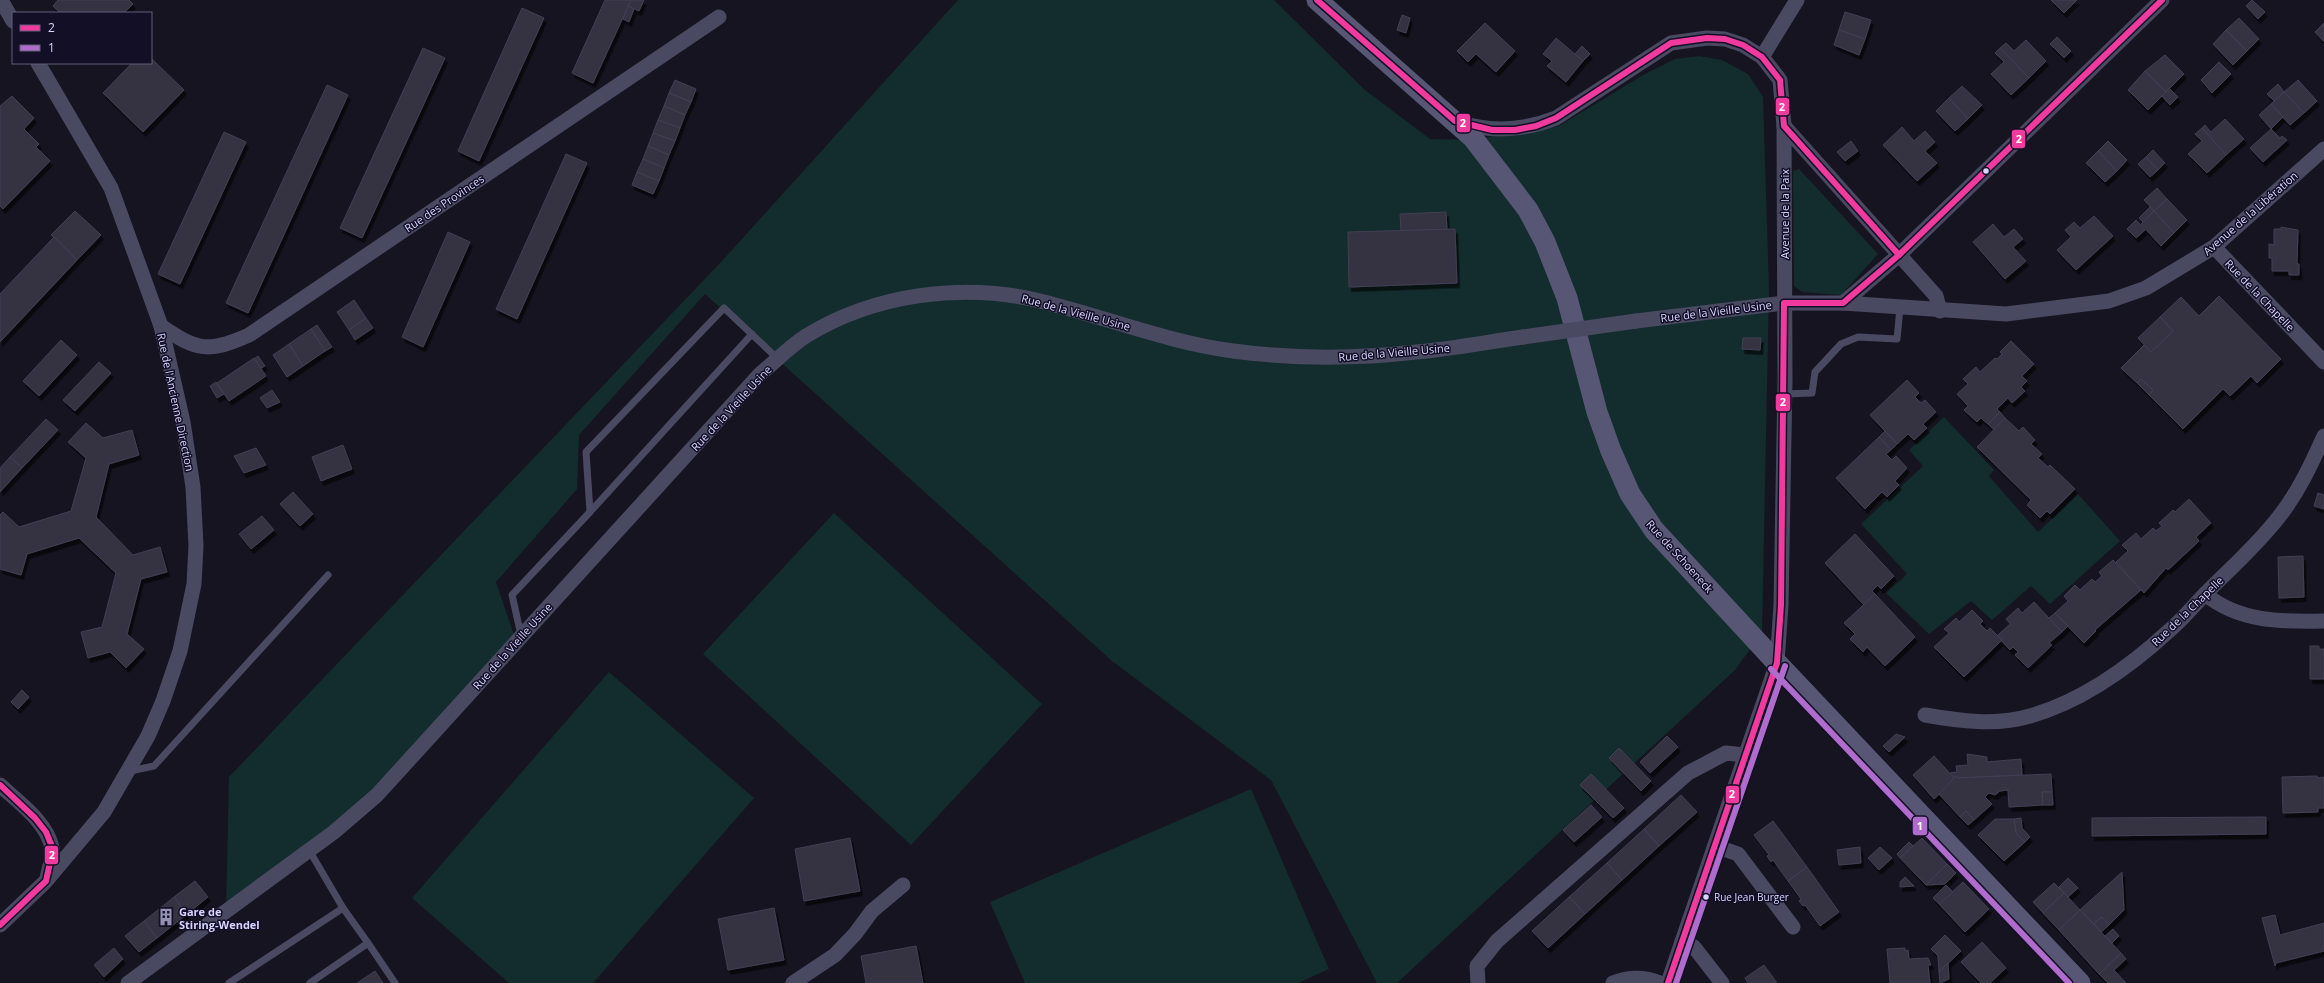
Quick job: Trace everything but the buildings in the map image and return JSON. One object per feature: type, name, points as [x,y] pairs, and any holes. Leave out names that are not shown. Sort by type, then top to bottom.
[{"type":"main road","name":"Rue de Schoeneck","points":[[1317,0],[1473,138],[1502,173],[1528,210],[1545,242],[1567,298],[1597,412],[1630,494],[1654,530],[1776,663],[2080,983]]},
{"type":"street","points":[[1762,57],[1796,0]]},
{"type":"street","points":[[1843,303],[1899,255],[2162,0]]},
{"type":"street","points":[[2,3],[12,19]]},
{"type":"street","name":"Rue des Provinces","points":[[161,326],[178,338],[199,347],[215,348],[249,335],[719,17]]},
{"type":"street","name":"Avenue de la Paix","points":[[1455,121],[1492,130],[1515,130],[1536,126],[1556,118],[1671,43],[1707,38],[1725,39],[1743,45],[1762,57],[1780,80],[1784,126],[1784,394],[1781,605],[1776,663]]},
{"type":"street","name":"Rue de l'Ancienne Direction","points":[[0,925],[46,882],[104,812],[148,736],[163,701],[180,651],[194,584],[196,546],[193,487],[183,422],[161,326],[111,188],[39,64]]},
{"type":"street","points":[[1784,126],[1936,296],[1940,311]]},
{"type":"street","name":"Avenue de la Libération","points":[[1843,303],[1940,311],[2006,314],[2109,301],[2146,288],[2214,247],[2324,149]]},
{"type":"street","name":"Rue de la Chapelle","points":[[2214,247],[2324,362]]},
{"type":"street","name":"Rue de la Vieille Usine","points":[[128,983],[144,978],[309,850],[377,795],[760,374],[804,337],[832,322],[863,310],[908,298],[946,293],[989,293],[1038,301],[1180,341],[1232,351],[1271,355],[1336,358],[1416,352],[1636,321],[1784,303],[1843,303]]},
{"type":"street","name":"Rue de la Chapelle","points":[[1925,715],[1952,720],[1990,722],[2030,717],[2063,704],[2108,679],[2172,629],[2205,594],[2253,548],[2279,517],[2305,478],[2324,436]]},
{"type":"street","points":[[2205,594],[2218,604],[2254,619],[2290,622],[2324,621]]},
{"type":"street","points":[[1668,983],[1776,663]]},
{"type":"street","points":[[1478,983],[1477,966],[1497,941],[1688,773],[1726,753],[1744,755]]},
{"type":"street","points":[[0,785],[35,818],[46,832],[53,849],[46,882]]},
{"type":"street","points":[[1715,846],[1738,854],[1793,927]]},
{"type":"street","points":[[793,983],[835,955],[855,934],[872,911],[903,885]]},
{"type":"street","points":[[1682,942],[1694,947],[1722,983]]},
{"type":"street","points":[[1612,983],[1622,979],[1650,979],[1660,983]]},
{"type":"lane","points":[[590,512],[586,452],[724,308],[778,359]]},
{"type":"lane","points":[[1784,394],[1812,393],[1815,372],[1841,344],[1858,337],[1897,339],[1900,308]]},
{"type":"lane","points":[[522,636],[512,595],[590,512],[752,334]]},
{"type":"lane","points":[[129,771],[154,766],[328,575]]},
{"type":"lane","points":[[309,850],[343,908],[395,983]]},
{"type":"lane","points":[[229,983],[343,908]]},
{"type":"lane","points":[[310,983],[368,943]]},
{"type":"green space","points":[[958,0],[1274,0],[1365,90],[1430,139],[1472,140],[1498,135],[1522,135],[1559,126],[1643,75],[1675,59],[1699,56],[1722,60],[1748,74],[1763,97],[1769,289],[1762,633],[1735,670],[1397,983],[1377,983],[1271,780],[1112,661],[705,294],[579,435],[577,489],[496,582],[515,638],[378,790],[226,909],[229,777],[721,262]]},
{"type":"green space","points":[[1799,169],[1878,254],[1841,295],[1802,292],[1794,286],[1793,171]]},
{"type":"green space","points":[[1944,417],[1994,470],[1989,476],[2038,532],[2078,494],[2120,541],[2050,604],[2031,586],[1992,620],[1971,601],[1929,634],[1886,593],[1907,574],[1861,524],[1923,466],[1909,450]]},
{"type":"green space","points":[[834,513],[1042,704],[911,845],[703,654]]},
{"type":"green space","points":[[609,672],[754,798],[593,983],[509,983],[412,898]]},
{"type":"green space","points":[[1251,789],[1329,969],[1298,983],[1025,983],[990,902]]},
{"type":"transit line","name":"2","points":[[1317,0],[1455,121],[1492,130],[1515,130],[1536,126],[1556,118],[1671,43],[1707,38],[1725,39],[1743,45],[1762,57],[1780,80],[1784,126],[1899,255]]},
{"type":"transit line","name":"2","points":[[1668,983],[1777,663],[1781,605],[1784,303],[1843,303],[1899,255],[2162,0]]},
{"type":"transit line","name":"1","points":[[1676,983],[1785,666]]},
{"type":"transit line","name":"1","points":[[1771,669],[2069,983]]},
{"type":"transit line","name":"2","points":[[0,785],[35,818],[46,832],[53,849],[46,881],[0,925]]},
{"type":"place","name":"Rue Jean Burger","points":[[1706,897]]},
{"type":"place","name":"Gare de Stiring-Wendel","points":[[166,917]]}]
